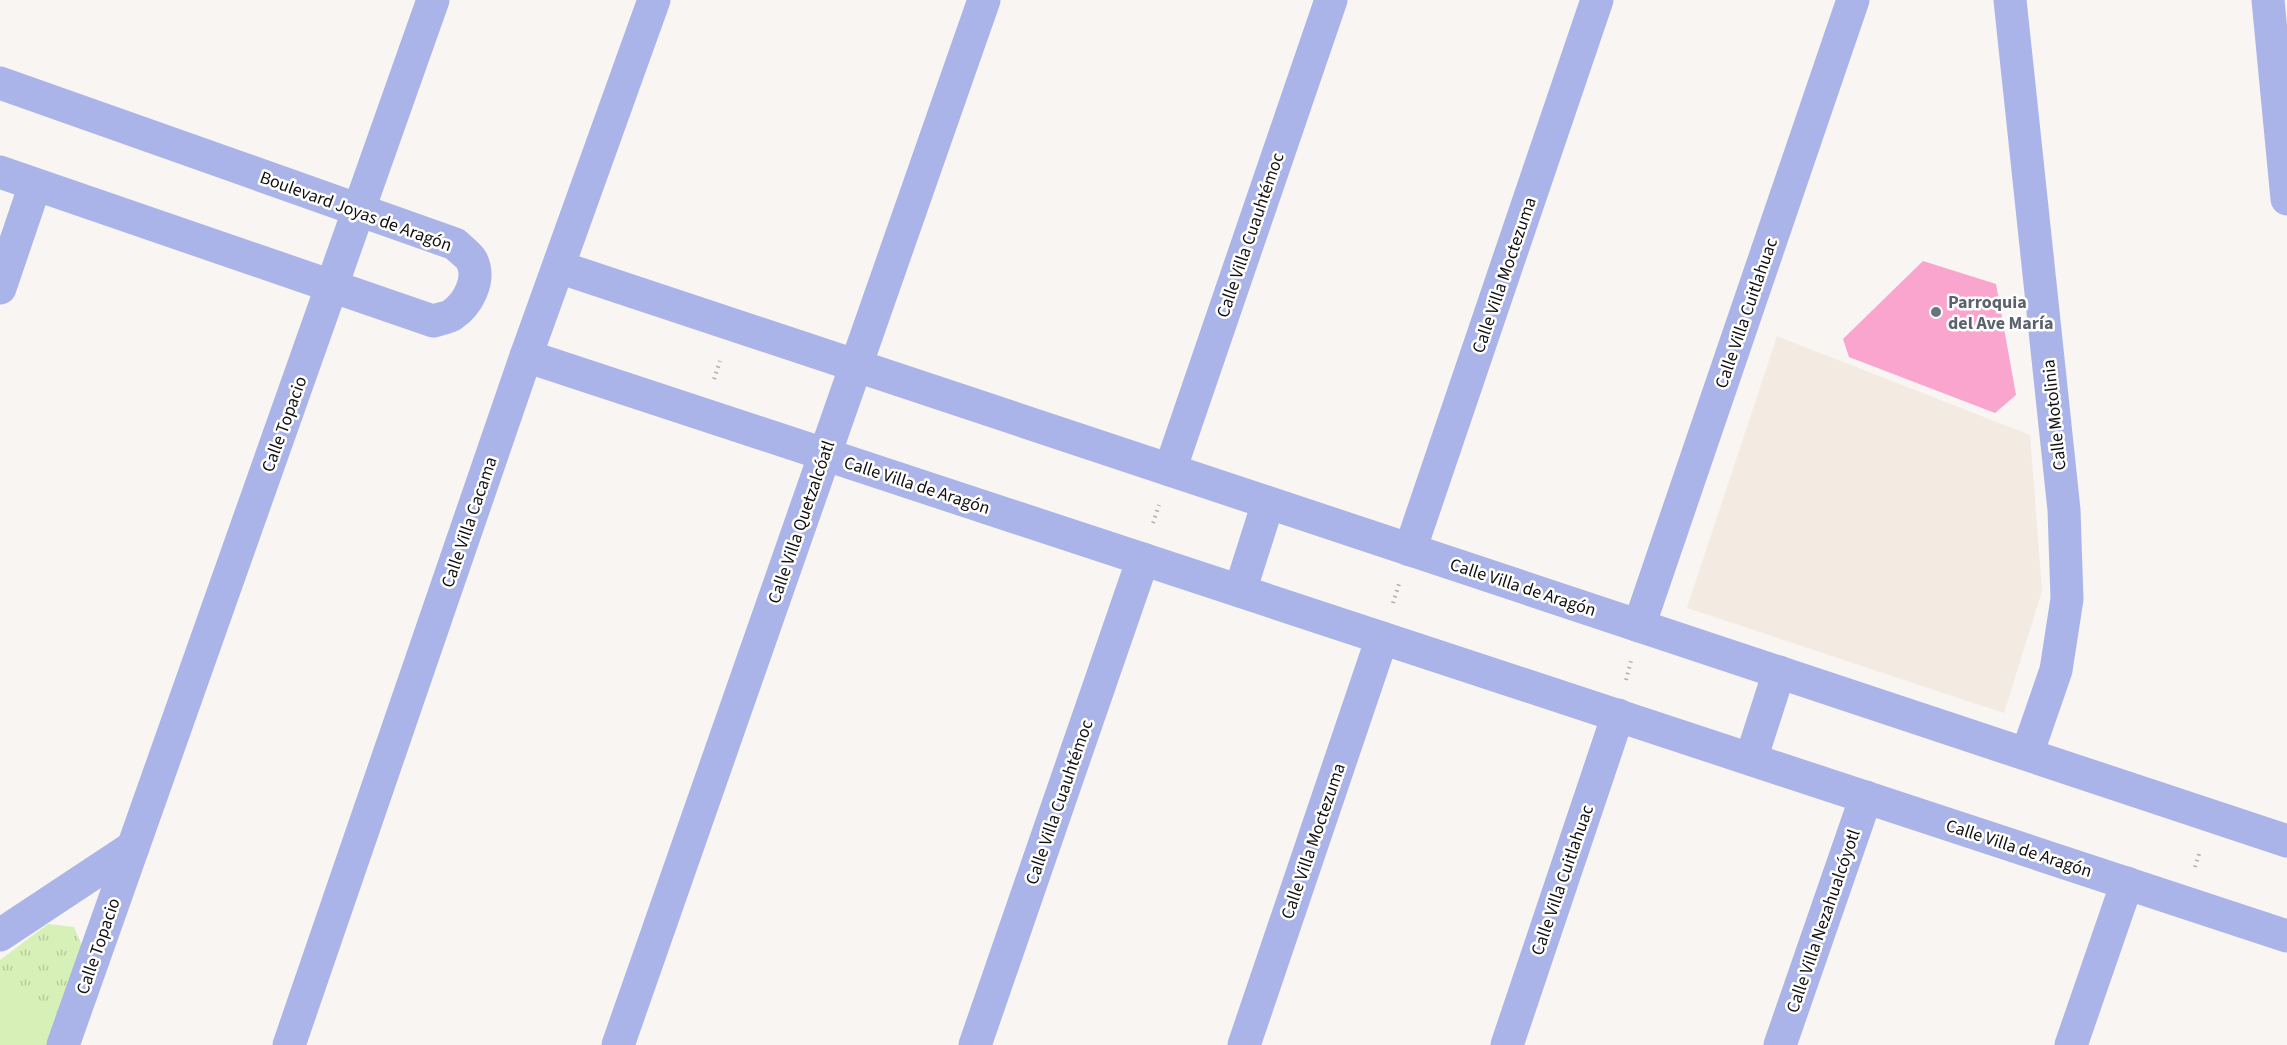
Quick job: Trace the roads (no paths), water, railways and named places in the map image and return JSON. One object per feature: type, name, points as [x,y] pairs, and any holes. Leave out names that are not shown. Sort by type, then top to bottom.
[{"type":"street","name":"Calle Topacio","points":[[63,1045],[433,0]]},
{"type":"street","name":"Calle Villa Cacama","points":[[289,1045],[526,356],[560,267],[654,0]]},
{"type":"street","name":"Calle Villa Quetzalcóatl","points":[[618,1045],[984,0]]},
{"type":"street","name":"Calle Villa Cuauhtémoc","points":[[1170,470],[1331,0]]},
{"type":"street","name":"Calle Villa Moctezuma","points":[[1410,550],[1597,0]]},
{"type":"street","name":"Calle Villa Cuitlahuac","points":[[1639,626],[1853,0]]},
{"type":"street","name":"Calle Motolinia","points":[[2010,0],[2064,510],[2067,599],[2056,670],[2026,754]]},
{"type":"street","points":[[2268,0],[2287,199]]},
{"type":"street","name":"Boulevard Joyas de Aragón","points":[[0,83],[455,244],[471,260],[474,273],[473,289],[464,303],[451,315],[434,321],[0,172]]},
{"type":"street","points":[[0,288],[35,185]]},
{"type":"street","name":"Calle Villa de Aragón","points":[[560,267],[2287,841]]},
{"type":"street","name":"Calle Villa de Aragón","points":[[526,356],[2287,936]]},
{"type":"street","points":[[1240,591],[1268,503]]},
{"type":"street","name":"Calle Villa Cuauhtémoc","points":[[975,1045],[1143,559]]},
{"type":"street","name":"Calle Villa Moctezuma","points":[[1244,1045],[1382,638]]},
{"type":"street","points":[[1751,759],[1779,672]]},
{"type":"street","name":"Calle Villa Cuitlahuac","points":[[1507,1045],[1618,716]]},
{"type":"street","name":"Calle Villa Nezahualcóyotl","points":[[1780,1045],[1866,797]]},
{"type":"street","name":"Calle Topacio","points":[[0,935],[133,847]]},
{"type":"street","points":[[2071,1045],[2127,883]]},
{"type":"place","name":"Parroquia del Ave María","points":[[1936,312]]}]
